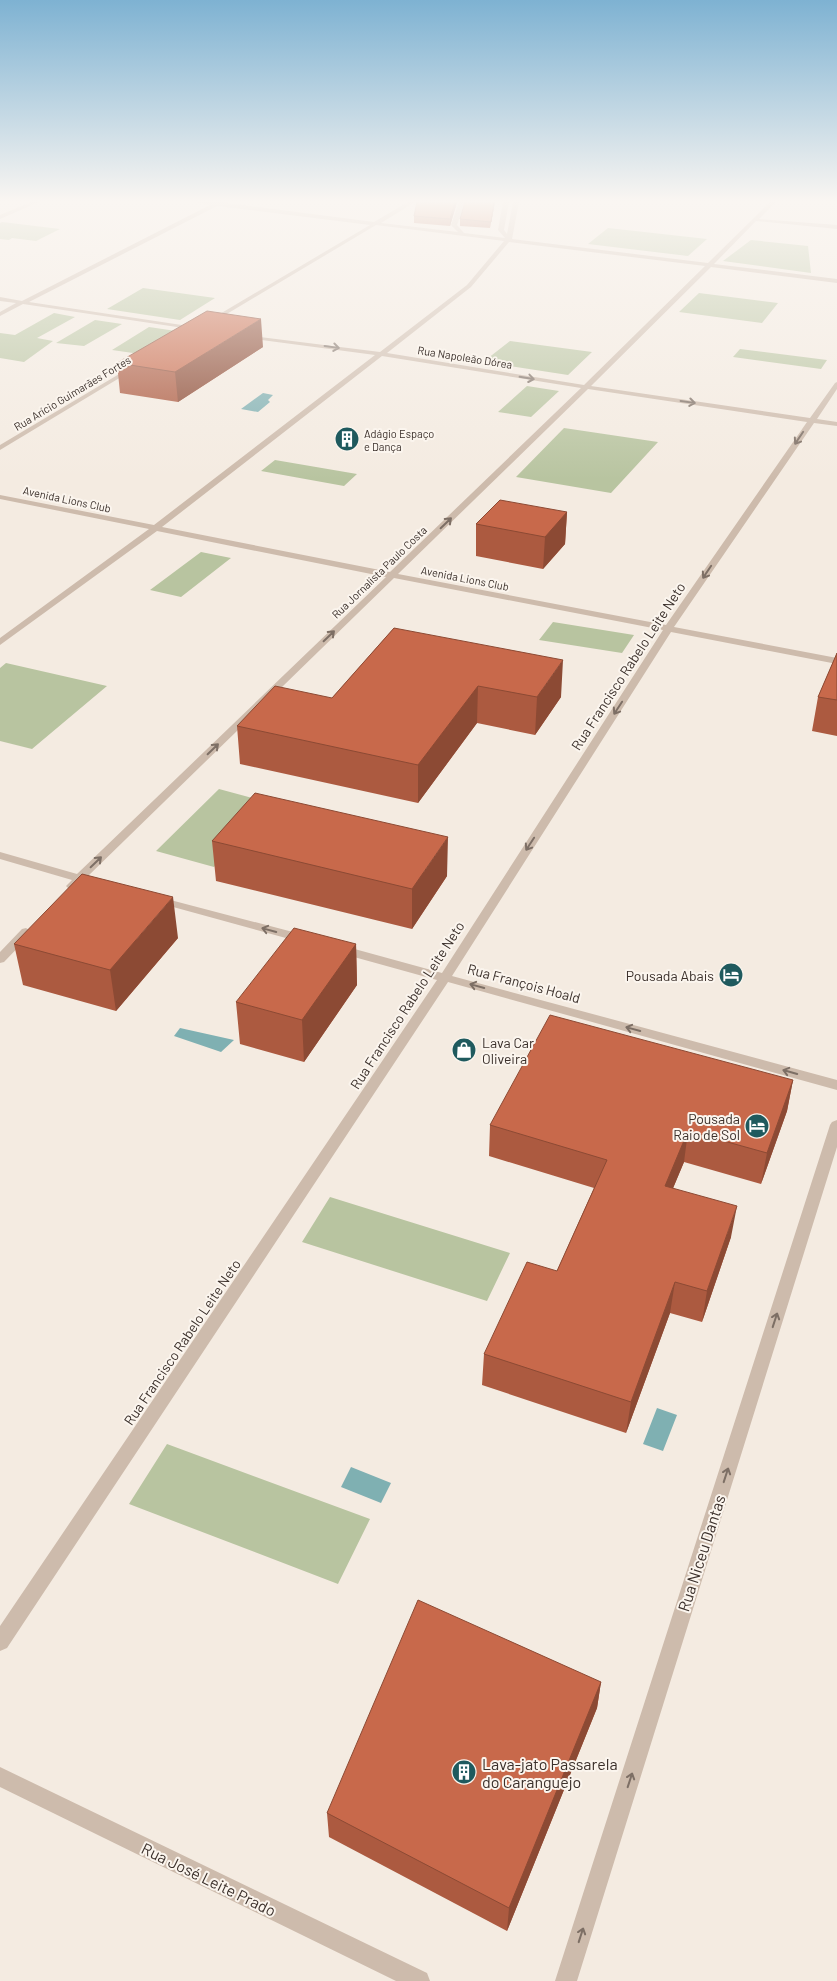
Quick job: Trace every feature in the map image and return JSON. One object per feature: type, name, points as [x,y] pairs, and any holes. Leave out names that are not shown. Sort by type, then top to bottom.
[{"type":"street","points":[[0,314],[40,294]]},
{"type":"street","points":[[189,334],[255,294]]},
{"type":"street","points":[[0,642],[154,528],[458,294]]},
{"type":"street","name":"Rua Jornalista Paulo Costa","points":[[66,892],[586,387],[679,294]]},
{"type":"street","points":[[0,299],[207,330]]},
{"type":"street","name":"Rua Napoleão Dórea","points":[[236,334],[382,354],[586,387],[837,424]]},
{"type":"street","name":"Rua Arício Guimarães Fortes","points":[[0,448],[140,364]]},
{"type":"street","name":"Rua Francisco Rabelo Leite Neto","points":[[0,1642],[444,977],[668,629],[837,384]]},
{"type":"street","name":"Avenida Lions Club","points":[[0,497],[837,661]]},
{"type":"street","points":[[0,855],[98,884]]},
{"type":"street","name":"Rua François Hoald","points":[[146,897],[837,1086]]},
{"type":"street","points":[[0,959],[33,926]]},
{"type":"street","name":"Rua Niceu Dantas","points":[[566,1981],[837,1125]]},
{"type":"street","name":"Rua José Leite Prado","points":[[0,1777],[419,1981]]},
{"type":"green space","points":[[132,294],[189,294],[215,298],[180,320],[107,309]]},
{"type":"green space","points":[[697,294],[778,303],[762,323],[679,312]]},
{"type":"green space","points":[[54,313],[75,317],[37,338],[53,341],[24,362],[0,358],[0,333],[15,335]]},
{"type":"green space","points":[[95,320],[122,324],[84,346],[56,343]]},
{"type":"green space","points":[[149,327],[176,331],[140,354],[112,350]]},
{"type":"green space","points":[[510,341],[592,352],[568,375],[483,362]]},
{"type":"green space","points":[[740,349],[827,360],[821,369],[733,357]]},
{"type":"green space","points":[[527,386],[559,391],[531,417],[498,412]]},
{"type":"green space","points":[[564,428],[658,442],[611,493],[516,477]]},
{"type":"green space","points":[[275,460],[357,474],[344,486],[261,471]]},
{"type":"green space","points":[[201,552],[231,558],[181,597],[150,590]]},
{"type":"green space","points":[[553,622],[634,635],[622,653],[539,640]]},
{"type":"green space","points":[[6,663],[107,686],[32,749],[0,741],[0,668]]},
{"type":"green space","points":[[219,789],[275,804],[214,867],[156,851]]},
{"type":"green space","points":[[330,1197],[510,1253],[487,1301],[302,1242]]},
{"type":"green space","points":[[167,1444],[370,1519],[338,1584],[129,1504]]},
{"type":"water","points":[[263,393],[273,395],[268,400],[270,402],[258,412],[241,409]]},
{"type":"water","points":[[180,1028],[234,1040],[221,1052],[174,1036]]},
{"type":"water","points":[[657,1408],[677,1415],[663,1451],[643,1444]]},
{"type":"water","points":[[351,1467],[391,1483],[381,1503],[341,1487]]},
{"type":"building","points":[[207,311],[261,319],[175,372],[117,363]]},
{"type":"building","points":[[500,500],[567,512],[545,537],[476,524]]},
{"type":"building","points":[[394,628],[563,660],[537,697],[478,686],[418,765],[237,726],[275,686],[332,698]]},
{"type":"building","points":[[837,653],[837,700],[818,697]]},
{"type":"building","points":[[255,793],[448,837],[412,889],[212,841]]},
{"type":"building","points":[[82,874],[173,897],[110,970],[14,944]]},
{"type":"building","points":[[294,928],[356,944],[302,1020],[236,1002]]},
{"type":"building","points":[[550,1015],[793,1080],[767,1153],[688,1131],[665,1186],[737,1206],[707,1291],[675,1282],[631,1402],[484,1354],[527,1262],[557,1271],[607,1160],[490,1125]]},
{"type":"building","name":"Lava-jato Passarela do Caranguejo","points":[[418,1600],[601,1682],[509,1908],[327,1813]]},
{"type":"place","name":"Adágio Espaço e Dança","points":[[347,439]]},
{"type":"place","name":"Pousada Abais","points":[[731,975]]},
{"type":"place","name":"Lava Car Oliveira","points":[[464,1050]]},
{"type":"place","name":"Pousada Raio de Sol","points":[[757,1126]]},
{"type":"place","name":"Lava-jato Passarela do Caranguejo","points":[[464,1772]]}]
